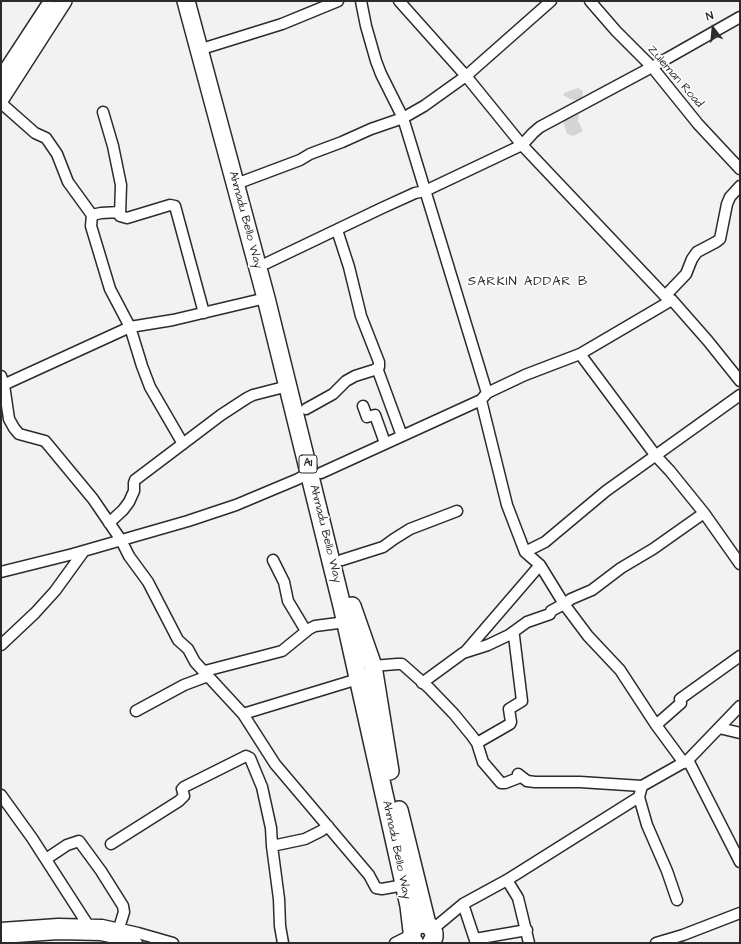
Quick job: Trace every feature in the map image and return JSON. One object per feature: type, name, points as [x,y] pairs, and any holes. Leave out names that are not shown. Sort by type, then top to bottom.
[{"type":"highway","name":"Ahmadu Bello Way","points":[[186,1],[266,298],[288,386],[342,560],[353,609],[373,666],[389,767],[421,934]]},
{"type":"highway","name":"Ahmadu Bello Way","points":[[196,1],[295,363],[306,409],[315,473],[358,679],[404,885],[421,934]]},
{"type":"main road","points":[[1,79],[52,1]]},
{"type":"main road","points":[[1,99],[64,1]]},
{"type":"street","points":[[208,47],[282,24],[338,1]]},
{"type":"street","points":[[361,1],[366,26],[376,61],[381,74],[404,118],[484,396],[507,505],[525,552],[540,565],[564,604],[588,636],[620,670],[656,725],[686,762],[740,862]]},
{"type":"street","points":[[399,1],[466,76],[522,145],[669,298],[708,341],[740,381]]},
{"type":"street","points":[[244,181],[300,160],[310,154],[342,142],[371,128],[404,118],[424,106],[466,76],[551,1]]},
{"type":"street","name":"Zuleman Road","points":[[590,1],[621,36],[652,67],[698,124],[738,163]]},
{"type":"street","points":[[267,263],[382,208],[415,193],[425,191],[522,145],[532,133],[540,127],[652,67],[740,17]]},
{"type":"street","points":[[1,103],[36,133],[46,138],[57,154],[68,182],[92,215],[91,226],[110,289],[130,327],[150,388],[182,444]]},
{"type":"street","points":[[103,112],[114,146],[119,172],[121,190],[120,216],[127,218],[170,205],[175,206],[204,313]]},
{"type":"street","points":[[1,572],[84,551],[188,521],[236,505],[402,436],[525,375],[580,354],[669,298],[686,274],[692,259],[698,252],[720,239],[727,204],[730,197],[740,186]]},
{"type":"street","points":[[92,215],[120,212]]},
{"type":"street","points":[[306,409],[333,394],[346,381],[379,367],[379,362],[361,316],[349,267],[337,230]]},
{"type":"street","points":[[266,298],[204,313],[130,327],[2,382],[9,419],[19,434],[45,441],[93,499],[121,540],[129,556],[148,582],[178,640],[188,649],[195,662],[243,714],[275,764],[369,876],[376,888],[382,889],[404,885]]},
{"type":"street","points":[[580,354],[656,456],[704,513],[740,564]]},
{"type":"street","points":[[377,368],[402,436]]},
{"type":"street","points":[[109,523],[123,510],[128,502],[134,491],[135,480],[182,444],[247,398],[288,386]]},
{"type":"street","points":[[525,552],[545,542],[606,491],[740,395]]},
{"type":"street","points":[[363,406],[367,417],[375,415],[385,443]]},
{"type":"street","points":[[342,560],[383,547],[410,529],[457,511]]},
{"type":"street","points":[[466,651],[488,645],[509,636],[527,622],[550,614],[551,611],[571,599],[592,590],[621,568],[653,549],[704,513]]},
{"type":"street","points":[[1,645],[35,613],[55,591],[84,551]]},
{"type":"street","points":[[273,560],[284,582],[288,601],[306,631]]},
{"type":"street","points":[[422,683],[466,651],[540,565]]},
{"type":"street","points":[[136,711],[206,674],[282,651],[306,631],[315,626],[346,622]]},
{"type":"street","points":[[477,743],[510,724],[509,709],[522,701],[514,636],[509,636]]},
{"type":"street","points":[[656,725],[681,702],[680,699],[740,656]]},
{"type":"street","points":[[373,666],[402,664],[454,714],[477,743],[483,762],[501,783],[518,778],[518,774],[527,781],[535,782],[580,782],[642,786],[686,762],[740,706]]},
{"type":"street","points":[[243,714],[358,679]]},
{"type":"street","points":[[719,728],[740,733]]},
{"type":"street","points":[[111,844],[180,802],[184,796],[182,789],[184,786],[246,756],[250,758],[262,786],[271,828],[279,899],[280,926],[283,943]]},
{"type":"street","points":[[642,786],[639,797],[647,825],[667,871],[677,900]]},
{"type":"street","points":[[1,795],[46,859],[88,924]]},
{"type":"street","points":[[395,943],[421,934],[463,904],[507,880],[639,797]]},
{"type":"street","points":[[272,846],[305,839],[328,826]]},
{"type":"street","points":[[46,859],[67,845],[79,841],[101,871],[123,906],[124,912],[119,928]]},
{"type":"street","points":[[507,880],[518,898],[529,943]]},
{"type":"street","points":[[463,904],[476,941],[527,930]]},
{"type":"street","points":[[656,943],[683,939],[740,913]]},
{"type":"street","points":[[1,928],[58,924],[102,925],[119,928],[173,943]]},
{"type":"street","points":[[1,938],[58,934],[101,935],[137,943]]},
{"type":"shaded area","points":[[578,88],[583,91],[582,101],[570,99],[563,95],[564,93]]},
{"type":"shaded area","points":[[574,112],[579,115],[578,121],[583,131],[573,136],[567,134],[562,118]]},
{"type":"district","name":"SARKIN ADDAR B","points":[[528,282]]}]
